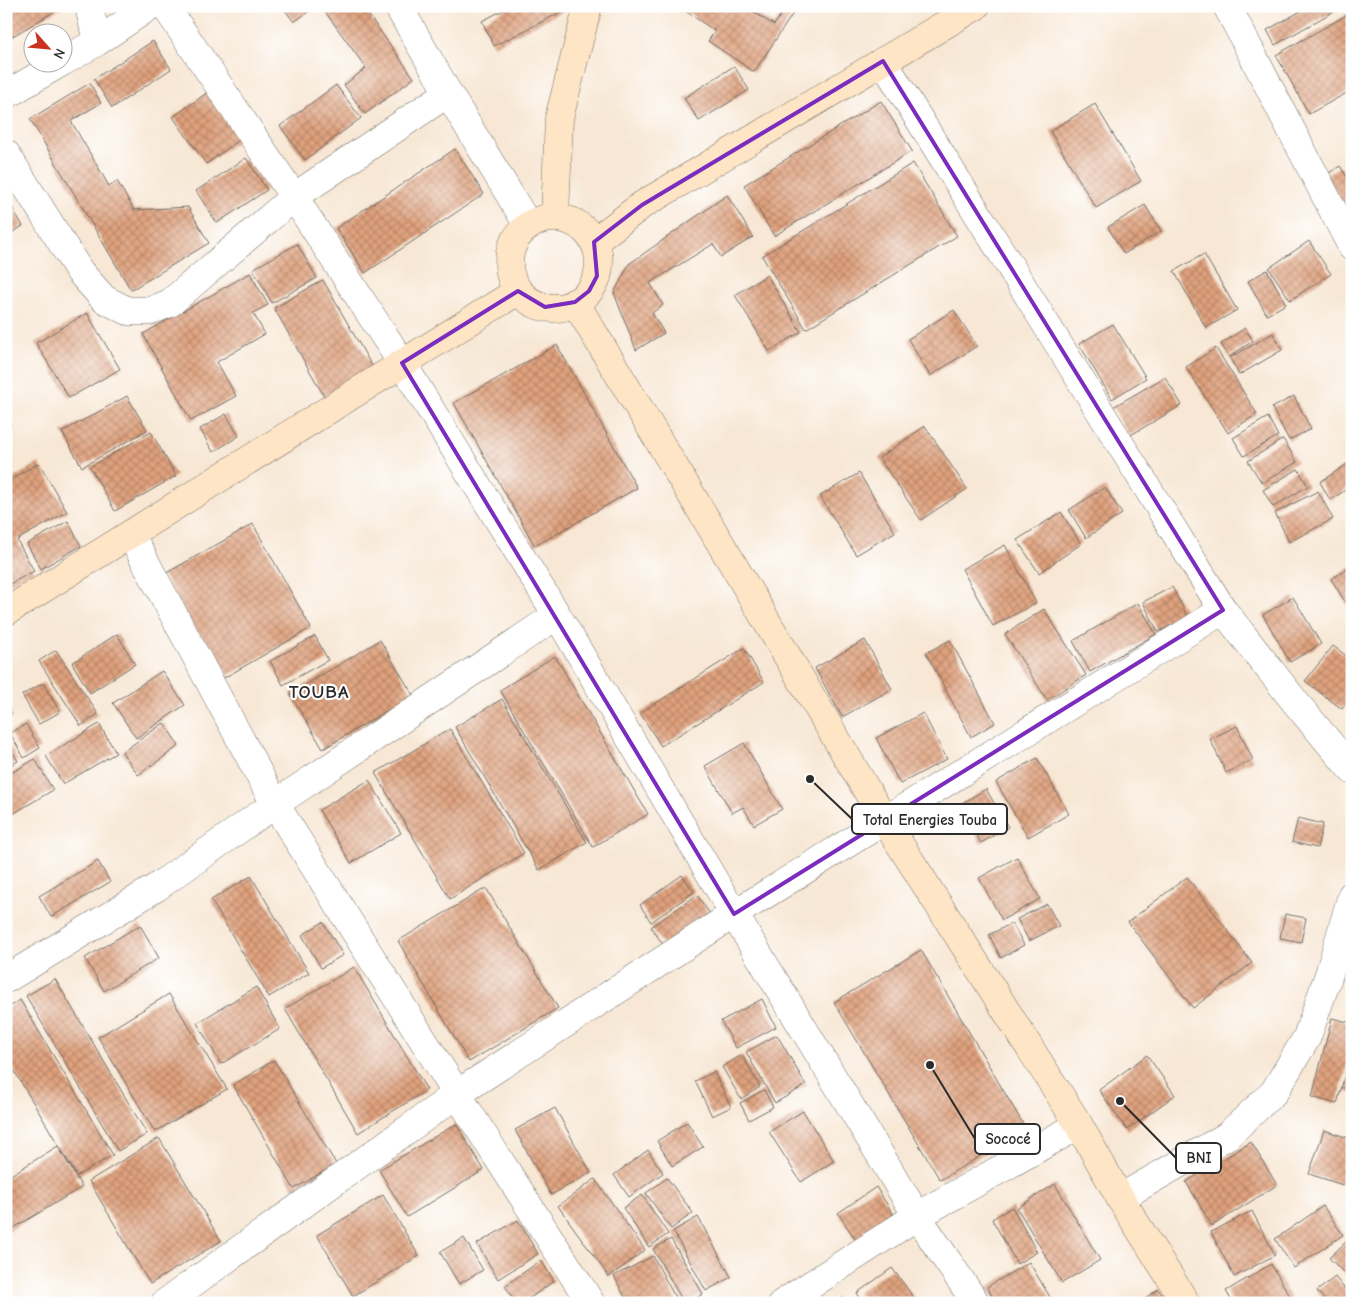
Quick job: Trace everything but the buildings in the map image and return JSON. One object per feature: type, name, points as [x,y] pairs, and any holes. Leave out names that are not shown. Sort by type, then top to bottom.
[{"type":"street","points":[[89,6],[97,42]]},
{"type":"street","points":[[72,56],[97,42],[150,6]]},
{"type":"street","points":[[165,6],[294,197],[402,363],[557,615],[734,914],[918,1216],[976,1303]]},
{"type":"street","points":[[398,6],[528,226]]},
{"type":"street","points":[[555,217],[559,118],[588,6]]},
{"type":"street","points":[[594,242],[642,205],[976,6]]},
{"type":"street","points":[[1227,6],[1352,247]]},
{"type":"street","points":[[883,61],[1222,610],[1352,770]]},
{"type":"street","points":[[6,95],[45,72]]},
{"type":"street","points":[[6,154],[80,272],[104,299],[128,311],[150,311],[170,303],[294,197],[448,93]]},
{"type":"street","points":[[555,217],[571,220],[584,229],[594,242],[599,259],[597,276],[589,291],[575,302],[560,307],[544,307],[530,301],[518,291],[510,274],[509,256],[516,239],[528,226],[541,219],[555,217]]},
{"type":"street","points":[[6,612],[518,291]]},
{"type":"street","points":[[575,302],[885,820],[1079,1125],[1120,1198],[1186,1303]]},
{"type":"street","points":[[131,535],[274,804],[591,1303]]},
{"type":"street","points":[[165,1303],[457,1094],[734,914],[1222,610]]},
{"type":"street","points":[[6,979],[157,887],[274,804],[557,615]]},
{"type":"street","points":[[1120,1198],[1228,1136],[1274,1092],[1307,1037],[1330,971],[1352,895]]},
{"type":"street","points":[[783,1303],[918,1216],[1079,1125]]},
{"type":"highlighted area","points":[[883,61],[1223,610],[734,914],[402,363],[518,291],[545,307],[575,302],[589,291],[597,276],[594,242],[642,205]]},
{"type":"place","name":"Total Energies Touba","points":[[810,779]]},
{"type":"place","name":"Sococé","points":[[930,1065]]},
{"type":"place","name":"BNI","points":[[1120,1101]]},
{"type":"district","name":"TOUBA","points":[[319,692]]}]
